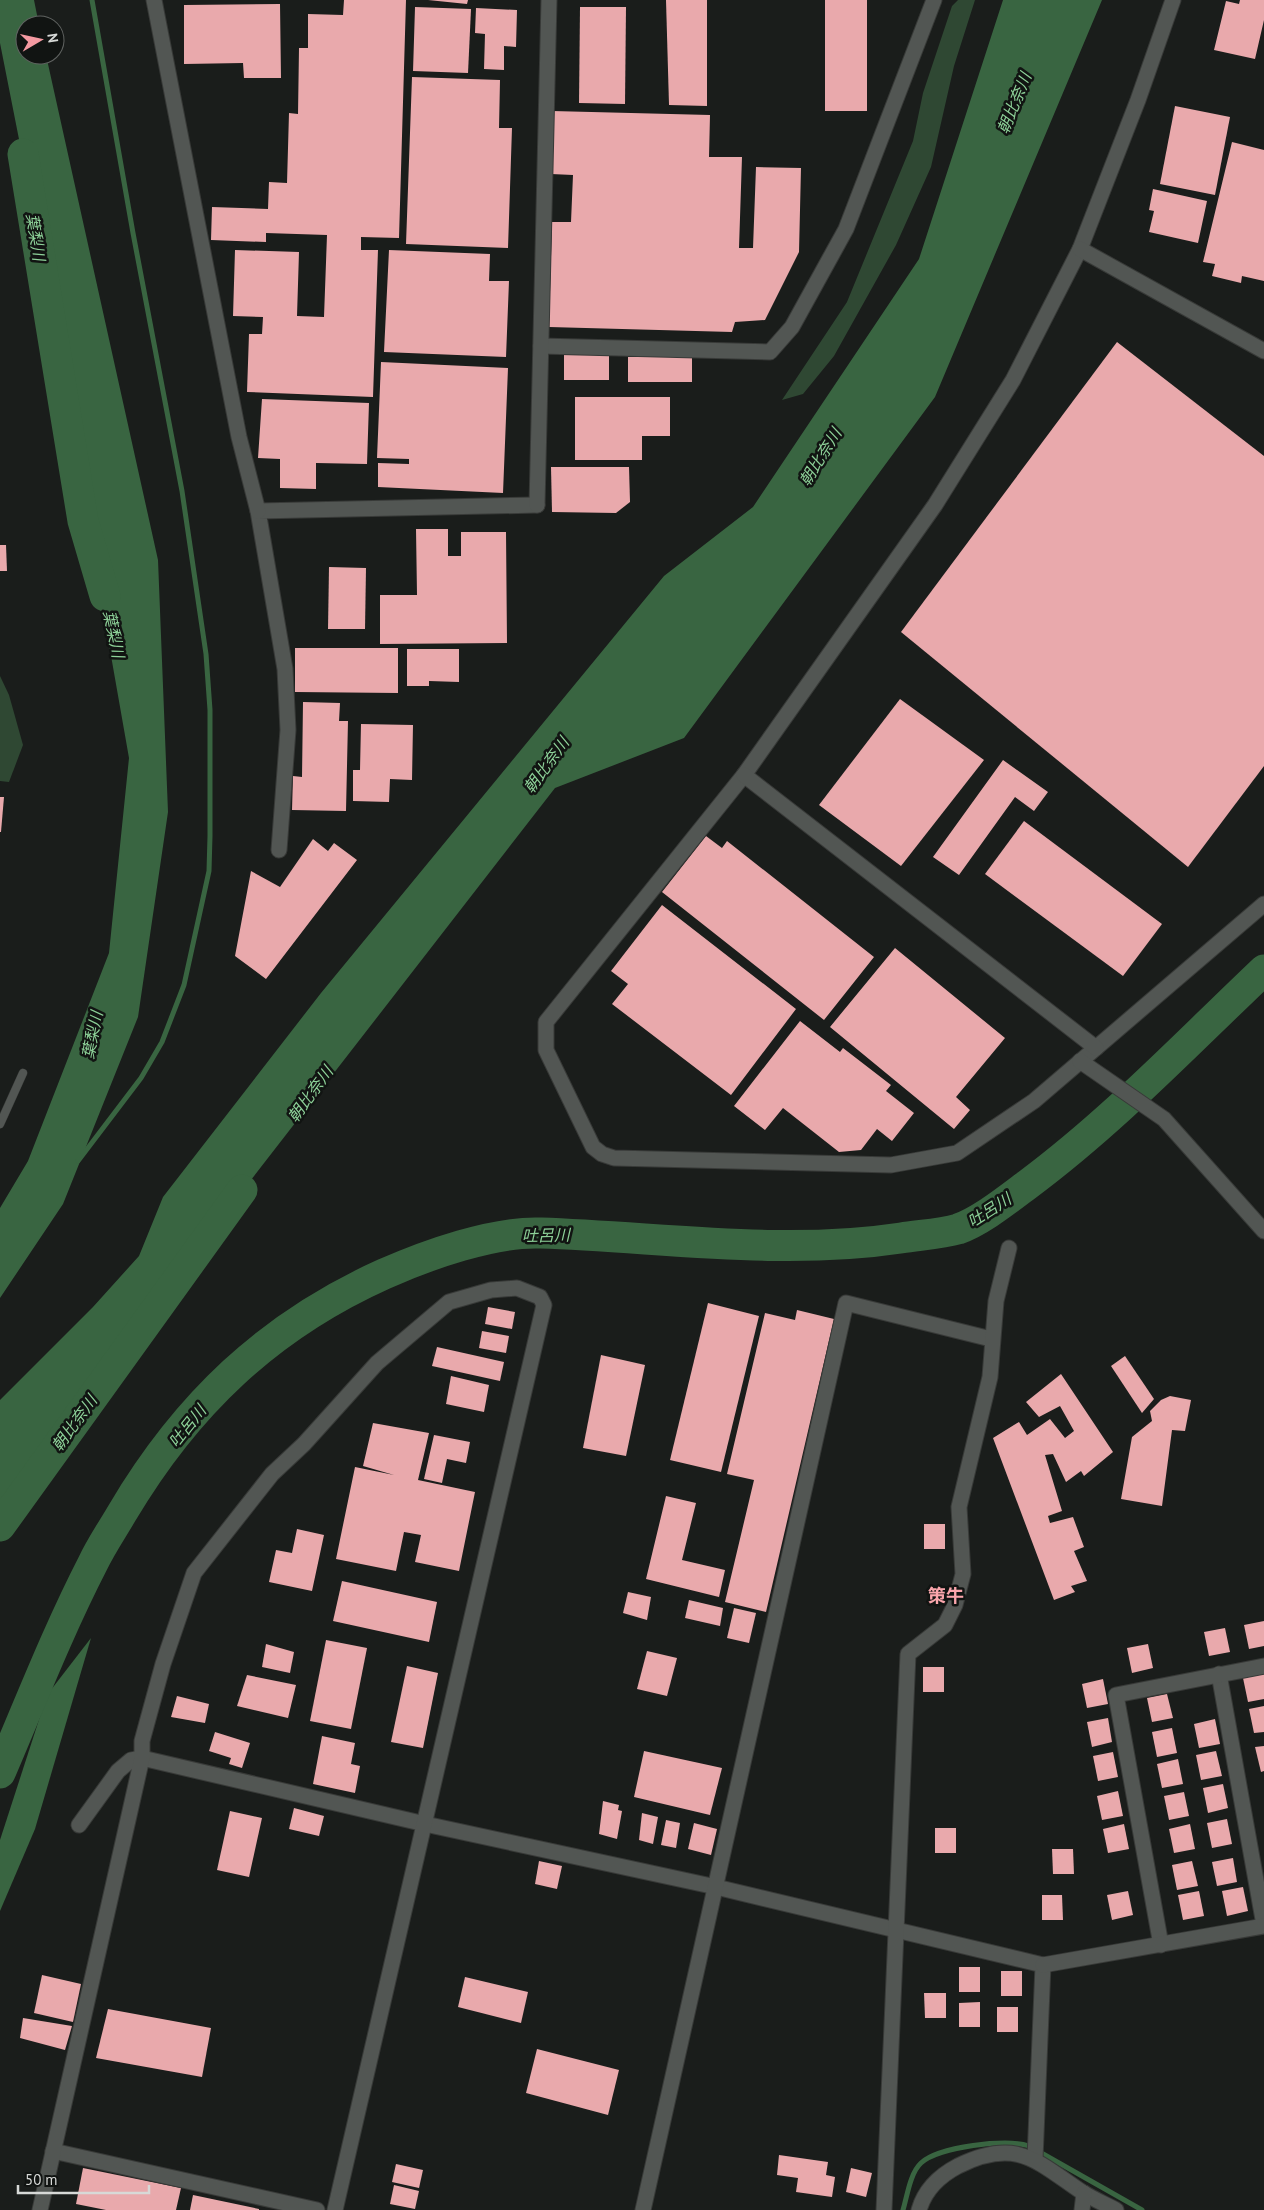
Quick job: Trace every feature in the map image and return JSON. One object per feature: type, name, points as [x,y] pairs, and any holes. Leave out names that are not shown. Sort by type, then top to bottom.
[{"type":"street","points":[[154,0],[240,437],[258,511],[285,669],[288,730],[279,850]]},
{"type":"street","points":[[258,511],[537,505],[549,0]]},
{"type":"street","points":[[541,346],[770,352],[792,327],[846,229],[934,0]]},
{"type":"street","points":[[1173,0],[1138,100],[1080,249],[1012,380],[935,505],[744,775],[546,1022],[546,1050],[593,1146],[602,1154],[614,1158],[891,1165],[957,1153],[1034,1101],[1264,904]]},
{"type":"street","points":[[1080,249],[1264,351]]},
{"type":"street","points":[[744,775],[1096,1048]]},
{"type":"street","points":[[1080,1061],[1164,1119],[1264,1231]]},
{"type":"street","points":[[884,2210],[898,1932],[908,1654],[945,1625],[957,1597],[963,1574],[959,1507],[990,1377],[991,1339],[996,1301],[1009,1248]]},
{"type":"street","points":[[40,2210],[142,1758],[142,1741],[163,1664],[194,1573],[272,1474],[304,1444],[377,1363],[450,1302],[490,1290],[517,1288],[540,1297],[544,1305],[335,2210]]},
{"type":"street","points":[[643,2210],[846,1303],[991,1339]]},
{"type":"street","points":[[1161,1945],[1116,1695],[1264,1666]]},
{"type":"street","points":[[80,1825],[118,1771],[131,1760],[142,1758],[425,1824],[716,1887],[898,1932],[1043,1964],[1161,1945],[1264,1925],[1219,1674]]},
{"type":"street","points":[[1034,2159],[1043,1964]]},
{"type":"street","points":[[53,2151],[317,2210]]},
{"type":"street","points":[[919,2210],[929,2187],[943,2174],[969,2161],[1011,2152],[1034,2159],[1084,2193],[1116,2210]]},
{"type":"street","points":[[1082,2210],[1084,2193]]},
{"type":"lane","points":[[0,1124],[23,1073]]},
{"type":"shaded area","points":[[958,0],[975,0],[954,66],[931,167],[896,245],[834,356],[803,394],[782,400],[847,302],[913,141],[923,93],[952,6]]},
{"type":"shaded area","points":[[0,676],[9,695],[23,745],[9,782],[0,781]]},
{"type":"water","points":[[0,0],[34,0],[37,15],[15,15],[15,65],[48,65],[158,560],[168,812],[138,1017],[63,1204],[0,1298],[0,1208],[28,1161],[109,953],[129,758],[30,195],[0,43]]},
{"type":"water","points":[[1003,0],[1102,0],[935,397],[684,738],[555,788],[216,1225],[28,1473],[0,1533],[0,1400],[93,1307],[139,1256],[163,1197],[321,993],[664,576],[753,507],[919,259]]},
{"type":"water","points":[[91,1638],[35,1829],[0,1911],[0,1840],[47,1695]]},
{"type":"building","points":[[344,0],[406,0],[399,238],[361,237],[361,250],[378,250],[373,397],[247,392],[249,334],[262,334],[263,317],[233,316],[235,250],[299,252],[297,316],[324,317],[327,235],[266,233],[266,242],[211,240],[212,207],[268,209],[269,182],[287,183],[289,113],[298,114],[299,48],[308,48],[308,14],[343,15]]},
{"type":"building","points":[[428,0],[468,0],[467,4]]},
{"type":"building","points":[[666,0],[707,0],[707,106],[669,105]]},
{"type":"building","points":[[825,0],[867,0],[867,111],[825,111]]},
{"type":"building","points":[[1240,0],[1264,0],[1264,20],[1255,59],[1214,50],[1226,1],[1239,4]]},
{"type":"building","points":[[280,4],[281,78],[244,78],[243,63],[184,64],[184,5]]},
{"type":"building","points":[[415,7],[471,9],[468,73],[413,71]]},
{"type":"building","points":[[580,7],[626,7],[625,104],[579,103]]},
{"type":"building","points":[[476,8],[517,10],[516,47],[504,46],[504,70],[484,69],[485,34],[475,33]]},
{"type":"building","points":[[412,77],[500,80],[499,128],[512,128],[508,248],[406,244]]},
{"type":"building","points":[[1175,106],[1230,117],[1215,195],[1160,184]]},
{"type":"building","points":[[552,111],[710,115],[709,157],[742,157],[739,248],[753,248],[756,167],[801,168],[799,252],[765,320],[735,322],[732,332],[549,327],[552,222],[571,222],[573,175],[551,174]]},
{"type":"building","points":[[1232,142],[1264,150],[1264,281],[1242,276],[1241,283],[1212,276],[1215,264],[1203,262]]},
{"type":"building","points":[[1153,189],[1207,201],[1198,243],[1149,232],[1154,211],[1149,210]]},
{"type":"building","points":[[389,250],[490,254],[489,281],[509,281],[506,357],[384,352]]},
{"type":"building","points":[[1117,342],[1264,456],[1264,766],[1188,867],[901,632]]},
{"type":"building","points":[[564,354],[609,355],[609,380],[564,380]]},
{"type":"building","points":[[628,357],[692,357],[692,382],[628,382]]},
{"type":"building","points":[[381,362],[508,368],[503,493],[378,487],[378,463],[409,464],[409,459],[377,458]]},
{"type":"building","points":[[575,397],[670,397],[670,436],[642,436],[642,460],[575,460]]},
{"type":"building","points":[[262,399],[369,403],[367,464],[316,463],[316,489],[280,488],[280,459],[258,458]]},
{"type":"building","points":[[551,467],[629,467],[630,502],[616,513],[552,512]]},
{"type":"building","points":[[416,529],[448,529],[448,556],[461,556],[461,532],[506,532],[507,643],[380,644],[380,595],[417,595]]},
{"type":"building","points":[[0,545],[6,545],[7,571],[0,571]]},
{"type":"building","points":[[329,567],[366,568],[365,629],[328,629]]},
{"type":"building","points":[[295,648],[398,648],[398,693],[295,692]]},
{"type":"building","points":[[407,649],[459,649],[459,682],[429,681],[429,686],[407,686]]},
{"type":"building","points":[[900,699],[984,760],[901,866],[819,805]]},
{"type":"building","points":[[303,702],[340,703],[339,721],[348,721],[346,811],[292,810],[293,776],[302,777]]},
{"type":"building","points":[[361,724],[413,725],[412,780],[390,779],[389,802],[353,801],[353,770],[360,770]]},
{"type":"building","points":[[1003,760],[1048,792],[1034,811],[1015,797],[959,875],[933,857]]},
{"type":"building","points":[[0,797],[4,797],[1,832],[0,832]]},
{"type":"building","points":[[1024,821],[1162,924],[1123,976],[985,874]]},
{"type":"building","points":[[706,836],[722,848],[727,841],[874,957],[824,1020],[662,892]]},
{"type":"building","points":[[313,839],[328,851],[334,843],[357,860],[266,979],[235,956],[251,871],[280,887]]},
{"type":"building","points":[[662,905],[796,1009],[731,1095],[612,1004],[628,984],[611,971]]},
{"type":"building","points":[[895,948],[1005,1038],[956,1097],[970,1110],[954,1129],[830,1027]]},
{"type":"building","points":[[800,1021],[840,1052],[843,1048],[891,1085],[886,1091],[914,1113],[892,1141],[877,1129],[861,1150],[839,1152],[783,1108],[765,1130],[734,1106]]},
{"type":"building","points":[[708,1303],[759,1316],[721,1472],[670,1460]]},
{"type":"building","points":[[488,1307],[515,1312],[512,1329],[485,1324]]},
{"type":"building","points":[[797,1310],[834,1319],[766,1612],[725,1602],[754,1480],[727,1474],[765,1313],[795,1320]]},
{"type":"building","points":[[482,1331],[509,1336],[506,1353],[479,1348]]},
{"type":"building","points":[[437,1347],[504,1362],[500,1381],[432,1366]]},
{"type":"building","points":[[601,1355],[645,1365],[626,1456],[583,1448]]},
{"type":"building","points":[[1125,1356],[1154,1399],[1142,1413],[1111,1366]]},
{"type":"building","points":[[1061,1374],[1113,1452],[1084,1476],[1081,1471],[1066,1482],[1053,1454],[1045,1455],[1062,1511],[1048,1516],[1050,1523],[1073,1517],[1084,1547],[1074,1551],[1087,1581],[1071,1586],[1075,1592],[1054,1600],[993,1438],[1019,1422],[1027,1435],[1050,1419],[1065,1438],[1074,1431],[1060,1406],[1039,1417],[1026,1402]]},
{"type":"building","points":[[451,1376],[489,1385],[484,1412],[446,1404]]},
{"type":"building","points":[[1170,1396],[1191,1400],[1185,1431],[1172,1430],[1162,1506],[1121,1499],[1132,1437],[1152,1421],[1150,1411],[1161,1400]]},
{"type":"building","points":[[373,1423],[429,1433],[418,1480],[475,1492],[459,1571],[415,1562],[421,1535],[404,1532],[396,1571],[336,1559],[355,1467],[394,1475],[363,1466]]},
{"type":"building","points":[[434,1435],[470,1442],[466,1463],[447,1459],[442,1483],[424,1479]]},
{"type":"building","points":[[666,1496],[696,1503],[682,1560],[725,1570],[719,1597],[646,1579]]},
{"type":"building","points":[[924,1524],[945,1524],[945,1549],[924,1549]]},
{"type":"building","points":[[297,1529],[324,1535],[312,1591],[269,1582],[276,1550],[292,1553]]},
{"type":"building","points":[[342,1581],[437,1602],[429,1642],[333,1621]]},
{"type":"building","points":[[628,1592],[651,1597],[647,1620],[623,1613]]},
{"type":"building","points":[[689,1600],[723,1608],[720,1626],[685,1618]]},
{"type":"building","points":[[734,1608],[756,1613],[749,1643],[727,1638]]},
{"type":"building","points":[[1264,1621],[1264,1646],[1249,1649],[1244,1625]]},
{"type":"building","points":[[1225,1628],[1230,1652],[1209,1656],[1204,1632]]},
{"type":"building","points":[[326,1640],[367,1648],[351,1729],[310,1721]]},
{"type":"building","points":[[266,1644],[294,1652],[290,1673],[262,1667]]},
{"type":"building","points":[[1148,1644],[1153,1668],[1132,1673],[1127,1648]]},
{"type":"building","points":[[647,1651],[677,1658],[667,1696],[637,1689]]},
{"type":"building","points":[[407,1666],[438,1673],[423,1748],[391,1742]]},
{"type":"building","points":[[923,1667],[944,1667],[944,1692],[923,1692]]},
{"type":"building","points":[[1264,1674],[1264,1699],[1248,1702],[1243,1678]]},
{"type":"building","points":[[247,1675],[296,1685],[288,1718],[237,1706]]},
{"type":"building","points":[[1103,1679],[1108,1704],[1087,1708],[1082,1684]]},
{"type":"building","points":[[1167,1694],[1173,1718],[1152,1722],[1147,1698]]},
{"type":"building","points":[[177,1696],[209,1704],[205,1723],[171,1717]]},
{"type":"building","points":[[1264,1706],[1264,1732],[1254,1733],[1249,1709]]},
{"type":"building","points":[[1108,1718],[1112,1742],[1092,1747],[1087,1722]]},
{"type":"building","points":[[1215,1719],[1220,1744],[1199,1748],[1194,1724]]},
{"type":"building","points":[[1172,1728],[1177,1753],[1157,1757],[1152,1732]]},
{"type":"building","points":[[215,1732],[250,1743],[242,1768],[229,1764],[231,1758],[209,1751]]},
{"type":"building","points":[[322,1736],[355,1743],[351,1764],[360,1766],[355,1793],[313,1784]]},
{"type":"building","points":[[1264,1746],[1264,1771],[1261,1772],[1255,1747]]},
{"type":"building","points":[[644,1751],[722,1768],[710,1815],[634,1797]]},
{"type":"building","points":[[1216,1751],[1222,1776],[1201,1780],[1196,1755]]},
{"type":"building","points":[[1113,1752],[1118,1777],[1098,1781],[1093,1756]]},
{"type":"building","points":[[1178,1759],[1183,1784],[1162,1788],[1157,1764]]},
{"type":"building","points":[[1223,1784],[1228,1808],[1208,1813],[1203,1788]]},
{"type":"building","points":[[1118,1791],[1123,1816],[1102,1820],[1097,1796]]},
{"type":"building","points":[[1184,1792],[1189,1816],[1169,1820],[1164,1796]]},
{"type":"building","points":[[603,1801],[619,1805],[618,1810],[622,1811],[617,1839],[599,1834]]},
{"type":"building","points":[[294,1808],[324,1816],[319,1836],[289,1829]]},
{"type":"building","points":[[230,1811],[262,1818],[249,1877],[217,1870]]},
{"type":"building","points":[[642,1813],[658,1817],[653,1844],[639,1840]]},
{"type":"building","points":[[1227,1819],[1232,1844],[1212,1848],[1207,1823]]},
{"type":"building","points":[[666,1820],[680,1823],[676,1848],[661,1845]]},
{"type":"building","points":[[694,1823],[717,1829],[711,1855],[688,1849]]},
{"type":"building","points":[[1124,1824],[1129,1849],[1108,1853],[1103,1829]]},
{"type":"building","points":[[1190,1824],[1195,1849],[1174,1853],[1169,1829]]},
{"type":"building","points":[[935,1828],[956,1828],[956,1853],[935,1853]]},
{"type":"building","points":[[1052,1849],[1073,1849],[1074,1874],[1053,1874]]},
{"type":"building","points":[[1233,1858],[1237,1882],[1217,1886],[1212,1862]]},
{"type":"building","points":[[539,1861],[562,1866],[557,1889],[535,1884]]},
{"type":"building","points":[[1192,1861],[1198,1886],[1177,1890],[1172,1865]]},
{"type":"building","points":[[1243,1887],[1248,1911],[1227,1916],[1222,1891]]},
{"type":"building","points":[[1128,1891],[1133,1915],[1112,1920],[1107,1895]]},
{"type":"building","points":[[1199,1891],[1204,1916],[1183,1920],[1178,1895]]},
{"type":"building","points":[[1042,1895],[1062,1895],[1063,1920],[1042,1920]]},
{"type":"building","points":[[959,1967],[980,1967],[980,1992],[959,1992]]},
{"type":"building","points":[[1001,1971],[1022,1971],[1022,1996],[1001,1996]]},
{"type":"building","points":[[42,1975],[81,1984],[73,2022],[34,2013]]},
{"type":"building","points":[[465,1977],[528,1992],[521,2023],[458,2007]]},
{"type":"building","points":[[924,1993],[946,1993],[946,2018],[925,2018]]},
{"type":"building","points":[[980,2002],[980,2027],[959,2027],[959,2003]]},
{"type":"building","points":[[997,2007],[1018,2007],[1018,2032],[997,2032]]},
{"type":"building","points":[[108,2009],[211,2028],[202,2077],[96,2058]]},
{"type":"building","points":[[23,2018],[72,2026],[65,2050],[20,2038]]},
{"type":"building","points":[[537,2049],[619,2070],[608,2115],[526,2093]]},
{"type":"building","points":[[779,2155],[828,2162],[826,2175],[835,2177],[832,2197],[796,2192],[798,2178],[777,2175]]},
{"type":"building","points":[[396,2164],[423,2170],[419,2188],[392,2182]]},
{"type":"building","points":[[83,2168],[181,2188],[176,2210],[106,2210],[76,2204]]},
{"type":"building","points":[[851,2168],[872,2173],[866,2197],[846,2192]]},
{"type":"building","points":[[394,2185],[419,2191],[415,2209],[390,2204]]},
{"type":"building","points":[[193,2195],[259,2209],[259,2210],[190,2210]]},
{"type":"waterway","points":[[78,1161],[141,1078],[162,1042],[184,985],[209,871],[210,836],[210,710],[206,654],[182,491],[133,233],[92,0]]},
{"type":"waterway","name":"葉梨川","points":[[23,154],[83,521],[105,596]]},
{"type":"waterway","name":"吐呂川","points":[[0,1773],[80,1589],[103,1544],[147,1474],[174,1437],[202,1404],[234,1372],[267,1344],[303,1318],[342,1295],[401,1267],[440,1252],[482,1240],[523,1233],[721,1244],[811,1245],[856,1243],[958,1229],[976,1221],[1003,1203],[1089,1135],[1149,1081],[1264,970]]},
{"type":"waterway","name":"朝比奈川","points":[[0,1526],[242,1190]]},
{"type":"waterway","points":[[903,2210],[909,2185],[917,2167],[930,2157],[957,2148],[1005,2143],[1029,2146],[1142,2210]]},
{"type":"district","name":"策牛","points":[[946,1595]]}]
